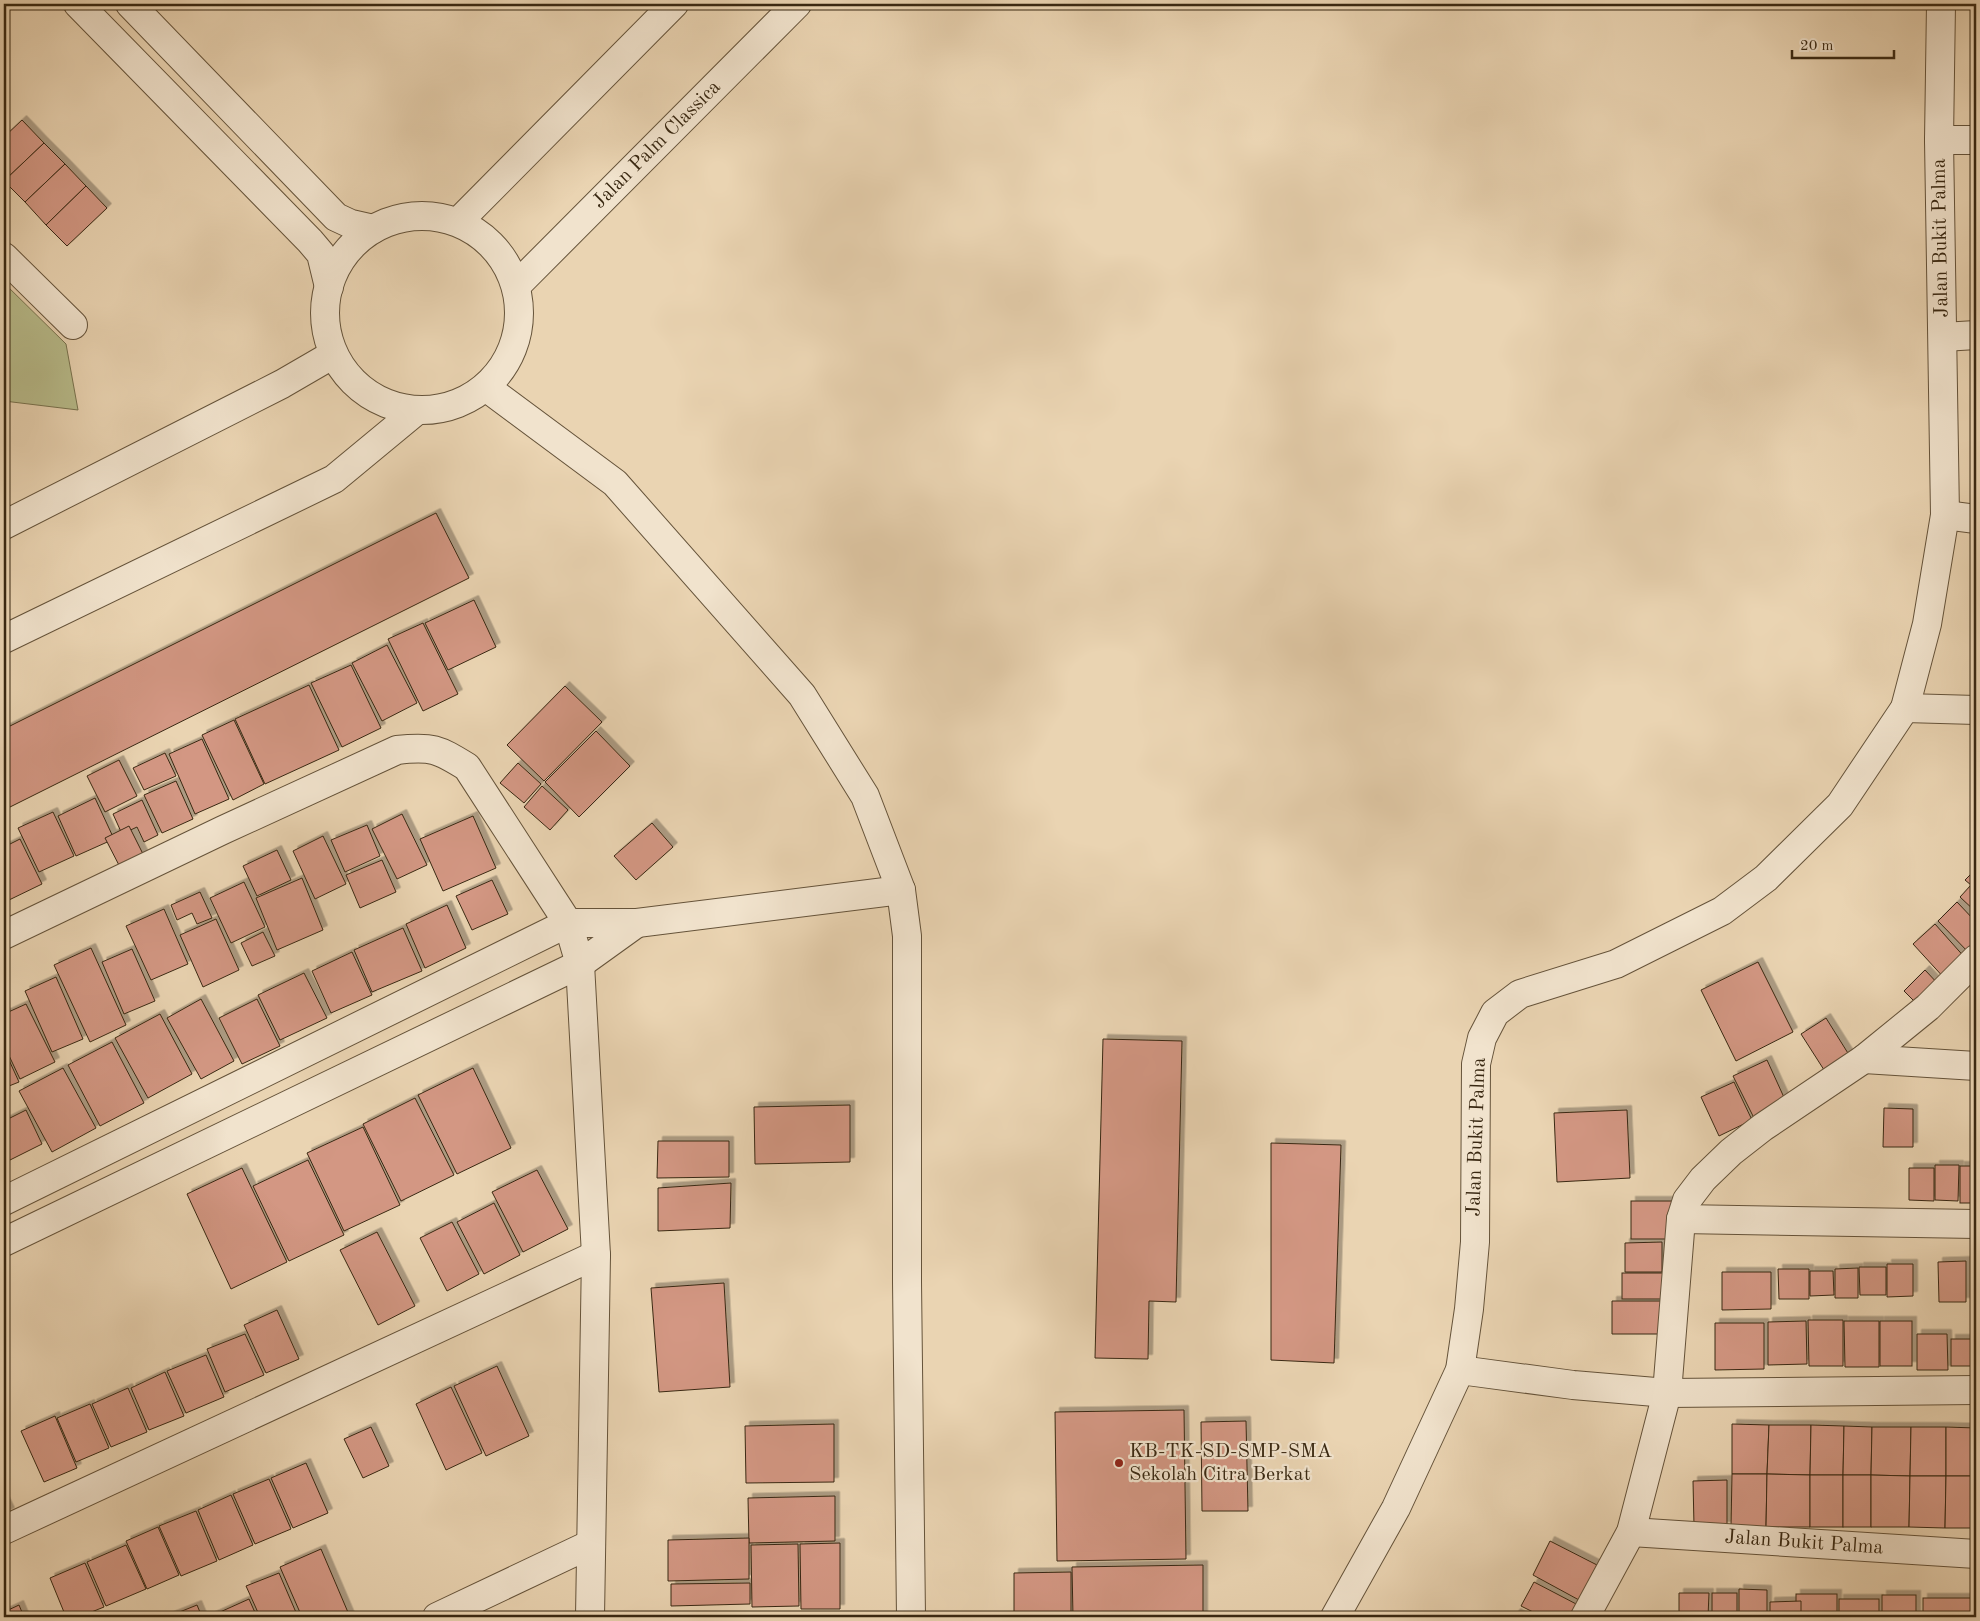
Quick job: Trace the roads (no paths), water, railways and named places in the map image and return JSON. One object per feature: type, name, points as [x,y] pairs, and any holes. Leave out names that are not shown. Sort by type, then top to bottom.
[{"type":"street","points":[[78,4],[310,241],[321,254],[329,287]]},
{"type":"street","points":[[130,4],[336,216],[357,226],[373,229]]},
{"type":"street","points":[[458,222],[674,4]]},
{"type":"street","name":"Jalan Palm Classica","points":[[517,286],[796,4]]},
{"type":"street","name":"Jalan Bukit Palma","points":[[1335,1617],[1396,1508],[1460,1370],[1469,1309],[1475,1242],[1476,1064],[1482,1038],[1495,1013],[1520,994],[1616,964],[1722,911],[1766,878],[1840,805],[1905,708],[1928,624],[1945,515],[1939,140],[1941,4]]},
{"type":"street","name":"Jalan Bukit Palma","points":[[1939,140],[1976,140]]},
{"type":"street","points":[[429,216],[458,222],[484,237],[504,259],[517,286],[520,323],[510,359],[487,388],[453,407],[415,412],[366,395],[332,355],[324,327],[325,299],[329,287],[333,271],[350,248],[373,229],[400,218],[429,216]]},
{"type":"street","points":[[4,257],[74,325]]},
{"type":"street","name":"Jalan Bukit Palma","points":[[1943,337],[1976,335]]},
{"type":"street","points":[[4,525],[282,384],[332,355]]},
{"type":"street","points":[[487,388],[614,483],[802,695],[864,796],[901,890],[907,936],[906,1282],[911,1617]]},
{"type":"street","points":[[4,639],[334,479],[415,412]]},
{"type":"street","points":[[1945,515],[1976,519]]},
{"type":"street","points":[[1905,708],[1976,710]]},
{"type":"street","points":[[4,935],[223,830],[397,750],[419,748],[441,751],[467,767],[568,923],[580,964],[596,1255],[590,1617]]},
{"type":"street","points":[[4,1201],[568,923],[637,922],[901,890]]},
{"type":"street","points":[[4,1242],[580,964],[637,922]]},
{"type":"street","points":[[1585,1617],[1631,1532],[1668,1393],[1682,1220],[1687,1200],[1703,1179],[1731,1152],[1763,1127],[1864,1060],[1928,1007],[1976,959]]},
{"type":"street","points":[[1864,1060],[1976,1066]]},
{"type":"street","points":[[1682,1220],[1976,1224]]},
{"type":"street","points":[[4,1530],[596,1255]]},
{"type":"street","points":[[1460,1370],[1573,1385],[1668,1393],[1976,1390]]},
{"type":"street","name":"Jalan Bukit Palma","points":[[1631,1532],[1976,1554]]},
{"type":"street","points":[[438,1617],[591,1544]]},
{"type":"place","name":"KB-TK-SD-SMP-SMA Sekolah Citra Berkat","points":[[1119,1463]]}]
